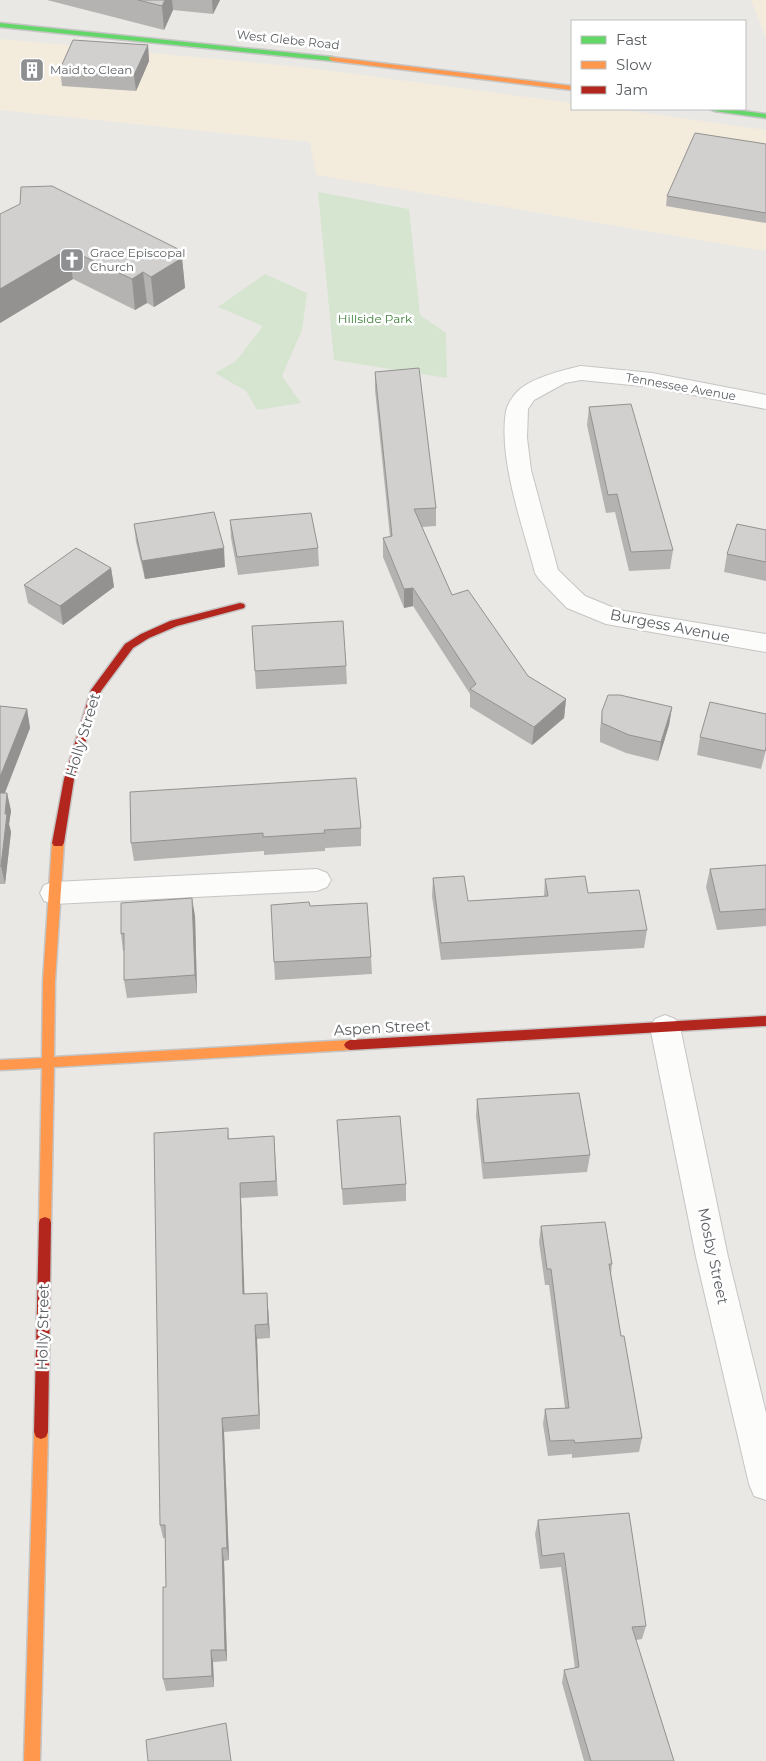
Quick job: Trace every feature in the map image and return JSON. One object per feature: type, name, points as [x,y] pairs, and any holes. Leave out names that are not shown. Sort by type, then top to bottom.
[{"type":"street","name":"West Glebe Road","points":[[0,25],[328,58],[571,88]]},
{"type":"street","points":[[721,110],[766,116]]},
{"type":"street","name":"Tennessee Avenue","points":[[516,438],[517,409],[526,395],[558,378],[581,373],[652,380],[766,402]]},
{"type":"street","name":"Burgess Avenue","points":[[516,438],[520,470],[547,573],[576,602],[615,618],[766,644]]},
{"type":"street","name":"Holly Street","points":[[32,1761],[49,981],[56,856],[69,779],[96,690],[129,646],[145,636],[174,623],[240,606]]},
{"type":"street","points":[[54,893],[316,880]]},
{"type":"street","name":"Aspen Street","points":[[0,1065],[766,1021]]},
{"type":"street","name":"Mosby Street","points":[[665,1027],[712,1256],[766,1484]]},
{"type":"shaded area","points":[[751,0],[766,0],[766,39]]},
{"type":"shaded area","points":[[0,39],[301,67],[571,103],[571,110],[625,110],[766,130],[766,251],[316,175],[310,142],[0,110]]},
{"type":"green space","name":"Hillside Park","points":[[318,192],[409,209],[420,315],[446,333],[447,378],[334,360]]},
{"type":"green space","points":[[265,274],[307,293],[302,330],[282,376],[301,403],[257,410],[246,391],[215,373],[236,361],[263,326],[218,307]]},
{"type":"building","points":[[138,0],[165,0],[162,6]]},
{"type":"building","points":[[73,40],[148,45],[134,75],[60,69]]},
{"type":"building","points":[[695,133],[766,144],[766,213],[667,196]]},
{"type":"building","points":[[52,186],[178,249],[171,253],[182,258],[151,277],[143,272],[132,279],[68,249],[0,289],[0,214],[20,204],[21,187]]},
{"type":"building","points":[[419,368],[436,508],[414,509],[452,595],[468,590],[528,676],[566,699],[534,727],[470,689],[476,684],[413,588],[404,589],[383,538],[392,536],[375,372]]},
{"type":"building","points":[[631,404],[673,550],[631,552],[617,494],[608,495],[589,407]]},
{"type":"building","points":[[214,512],[224,548],[142,561],[134,524]]},
{"type":"building","points":[[311,513],[318,548],[237,557],[230,520]]},
{"type":"building","points":[[737,524],[766,530],[766,562],[727,554]]},
{"type":"building","points":[[76,548],[111,568],[60,606],[24,585]]},
{"type":"building","points":[[343,621],[346,666],[255,671],[252,626]]},
{"type":"building","points":[[608,695],[620,695],[672,707],[661,742],[629,735],[602,723],[602,711]]},
{"type":"building","points":[[710,702],[766,714],[765,751],[700,737]]},
{"type":"building","points":[[0,706],[27,709],[0,777]]},
{"type":"building","points":[[356,778],[361,828],[324,830],[325,833],[263,837],[263,833],[131,843],[130,792]]},
{"type":"building","points":[[0,793],[7,793],[5,814],[7,814],[1,866],[0,866]]},
{"type":"building","points":[[766,865],[766,909],[720,912],[710,869]]},
{"type":"building","points":[[464,876],[468,901],[548,896],[545,879],[585,876],[588,893],[639,890],[647,930],[441,943],[433,878]]},
{"type":"building","points":[[192,898],[195,975],[124,980],[124,933],[121,934],[121,903]]},
{"type":"building","points":[[309,902],[310,906],[367,903],[371,957],[274,962],[271,905]]},
{"type":"building","points":[[579,1093],[590,1155],[484,1163],[477,1099]]},
{"type":"building","points":[[400,1116],[406,1184],[342,1189],[337,1120]]},
{"type":"building","points":[[228,1128],[228,1139],[274,1136],[276,1181],[240,1183],[243,1294],[267,1293],[268,1324],[255,1325],[259,1415],[222,1418],[227,1548],[222,1548],[225,1650],[211,1650],[212,1676],[163,1679],[163,1587],[166,1587],[165,1525],[160,1525],[154,1133]]},
{"type":"building","points":[[605,1222],[612,1264],[609,1264],[621,1336],[624,1336],[642,1438],[575,1443],[574,1440],[550,1441],[545,1409],[569,1408],[551,1269],[547,1269],[541,1226]]},
{"type":"building","points":[[629,1513],[646,1626],[632,1627],[674,1761],[591,1761],[564,1670],[579,1667],[564,1553],[542,1556],[538,1520]]},
{"type":"building","points":[[226,1723],[231,1761],[148,1761],[146,1740]]},
{"type":"traffic: fast","points":[[0,25],[333,59]]},
{"type":"traffic: fast","points":[[721,110],[766,116]]},
{"type":"traffic: slow","points":[[333,59],[571,88]]},
{"type":"traffic: slow","points":[[45,1223],[49,981],[58,843]]},
{"type":"traffic: slow","points":[[0,1065],[350,1045]]},
{"type":"traffic: slow","points":[[32,1761],[41,1432]]},
{"type":"traffic: jam","points":[[58,843],[69,779],[96,690],[129,646],[145,636],[174,623],[240,606]]},
{"type":"traffic: jam","points":[[350,1045],[766,1021]]},
{"type":"traffic: jam","points":[[41,1432],[45,1223]]},
{"type":"place","name":"Maid to Clean","points":[[32,70]]},
{"type":"place","name":"Grace Episcopal Church","points":[[72,260]]}]
